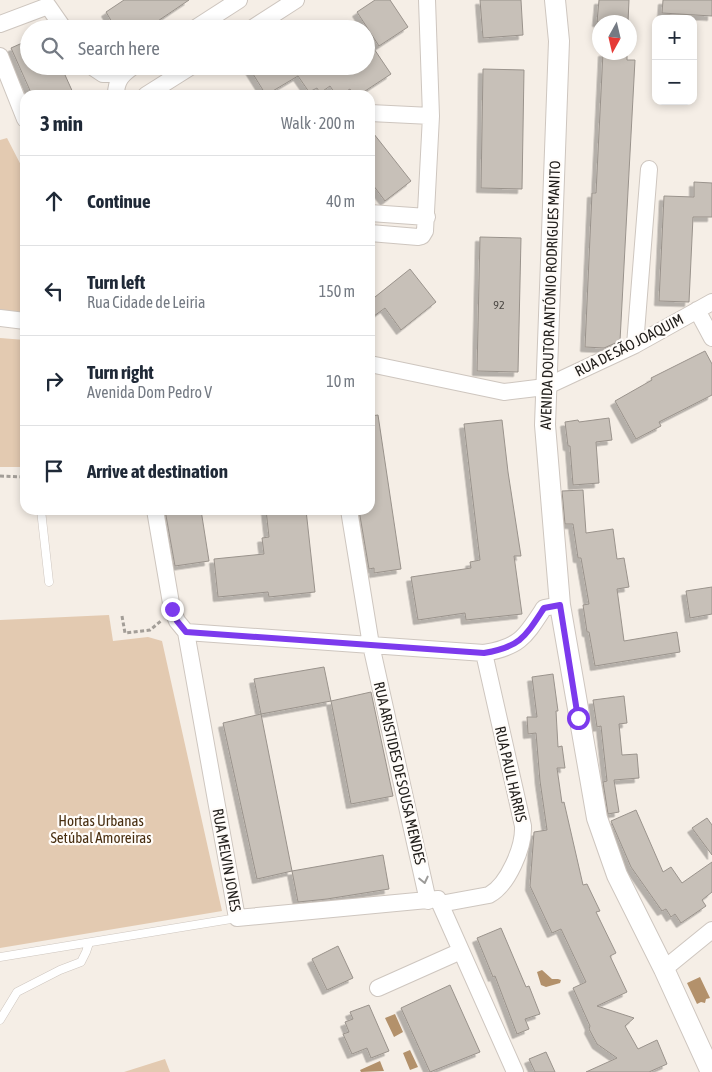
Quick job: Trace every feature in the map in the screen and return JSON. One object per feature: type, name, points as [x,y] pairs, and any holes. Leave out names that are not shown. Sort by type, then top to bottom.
[{"type":"street","points":[[208,20],[239,0]]},
{"type":"street","points":[[265,20],[296,0]]},
{"type":"street","points":[[375,233],[421,237],[425,231],[431,116],[427,0]]},
{"type":"street","name":"AVENIDA DOUTOR ANTÓNIO RODRIGUES MANITO","points":[[555,0],[559,41],[544,425],[560,605],[597,818],[617,875],[664,969],[711,1072]]},
{"type":"street","points":[[0,24],[48,6],[58,20]]},
{"type":"street","points":[[0,56],[20,106]]},
{"type":"street","points":[[116,90],[116,85],[124,75]]},
{"type":"street","points":[[154,90],[178,75]]},
{"type":"street","points":[[375,113],[431,116]]},
{"type":"street","points":[[635,346],[649,169]]},
{"type":"street","points":[[375,213],[426,217]]},
{"type":"street","name":"RUA DE SÃO JOAQUIM","points":[[375,365],[504,392],[545,387],[635,346],[712,302]]},
{"type":"street","points":[[697,310],[712,338]]},
{"type":"street","points":[[0,318],[20,320]]},
{"type":"street","points":[[156,515],[172,609],[177,621],[186,632],[484,653],[502,650],[516,644],[528,633],[544,608],[560,605]]},
{"type":"street","name":"RUA ARISTIDES DE SOUSA MENDES","points":[[350,515],[371,644],[435,902],[461,951],[515,1072]]},
{"type":"street","name":"RUA MELVIN JONES","points":[[186,632],[237,918],[435,902]]},
{"type":"street","name":"RUA PAUL HARRIS","points":[[435,902],[489,895],[494,892],[502,884],[511,868],[520,851],[523,839],[523,826],[484,653]]},
{"type":"street","points":[[664,969],[712,930]]},
{"type":"street","points":[[378,988],[461,951]]},
{"type":"lane","points":[[42,515],[49,582]]},
{"type":"lane","points":[[0,957],[237,918]]},
{"type":"lane","points":[[0,1020],[17,992],[60,970],[81,962],[88,943]]},
{"type":"path","points":[[0,476],[20,477]]},
{"type":"path","points":[[122,616],[125,633],[150,630],[172,609]]},
{"type":"green space","points":[[7,138],[20,163],[20,312],[0,310],[0,140]]},
{"type":"green space","points":[[0,338],[20,340],[20,467],[0,467]]},
{"type":"green space","name":"Hortas Urbanas Setúbal Amoreiras","points":[[109,615],[113,641],[148,637],[162,641],[222,911],[0,948],[0,620]]},
{"type":"green space","points":[[165,1059],[170,1072],[124,1072]]},
{"type":"shaded area","points":[[542,970],[552,979],[561,980],[560,983],[546,987],[541,985],[537,972]]},
{"type":"shaded area","points":[[700,977],[710,998],[706,999],[705,1003],[697,1004],[687,983]]},
{"type":"shaded area","points":[[395,1014],[403,1032],[394,1037],[385,1018]]},
{"type":"shaded area","points":[[410,1050],[418,1067],[410,1070],[403,1053]]},
{"type":"shaded area","points":[[380,1061],[384,1071],[361,1072],[360,1070]]},
{"type":"building","points":[[124,0],[189,0],[159,20],[111,20],[106,12]]},
{"type":"building","points":[[375,0],[390,0],[408,27],[379,46],[375,40],[375,20],[362,20],[357,12]]},
{"type":"building","points":[[480,0],[521,0],[523,35],[483,38]]},
{"type":"building","points":[[599,0],[629,0],[628,15],[598,15]]},
{"type":"building","points":[[663,0],[712,0],[712,16],[662,13]]},
{"type":"building","points":[[20,44],[20,68],[11,48]]},
{"type":"building","points":[[375,50],[391,74],[367,90],[333,90],[330,86],[324,90],[318,90],[317,88],[308,90],[298,76],[274,90],[263,90],[254,75],[375,75]]},
{"type":"building","points":[[603,60],[635,60],[620,341],[604,348],[585,347],[592,193],[596,193]]},
{"type":"building","points":[[483,69],[524,70],[522,189],[481,188]]},
{"type":"building","points":[[23,75],[65,75],[72,90],[30,90]]},
{"type":"building","points":[[375,135],[411,181],[385,201],[375,188]]},
{"type":"building","points":[[694,182],[712,183],[712,217],[693,217],[689,302],[659,301],[664,196],[694,197]]},
{"type":"building","points":[[480,237],[521,238],[518,372],[477,371]]},
{"type":"building","points":[[410,269],[436,302],[401,330],[385,308],[375,315],[375,297]]},
{"type":"building","points":[[705,351],[712,364],[712,395],[659,422],[661,426],[636,439],[615,401],[652,380],[651,378]]},
{"type":"building","points":[[375,415],[378,415],[401,569],[374,573],[374,568],[369,569],[360,515],[375,515]]},
{"type":"building","points":[[609,418],[612,440],[596,442],[599,483],[573,485],[570,446],[568,446],[565,422]]},
{"type":"building","points":[[502,420],[521,556],[514,556],[522,614],[466,620],[465,613],[418,620],[411,577],[471,568],[470,562],[480,560],[464,424]]},
{"type":"building","points":[[583,490],[586,533],[613,529],[617,559],[624,558],[629,587],[617,589],[624,641],[677,632],[680,652],[595,666],[583,605],[589,604],[581,558],[578,558],[573,524],[565,524],[562,491]]},
{"type":"building","points":[[166,515],[202,515],[209,561],[175,566]]},
{"type":"building","points":[[267,515],[307,515],[315,592],[269,597],[268,592],[218,597],[214,559],[264,554],[262,538],[269,537]]},
{"type":"building","points":[[712,587],[712,614],[690,618],[686,591]]},
{"type":"building","points":[[324,667],[331,701],[261,714],[254,679]]},
{"type":"building","points":[[553,674],[558,711],[556,711],[558,747],[562,746],[565,768],[557,768],[562,803],[564,802],[583,885],[587,884],[600,911],[596,912],[616,953],[610,956],[627,992],[597,1006],[634,1018],[625,1026],[638,1049],[657,1040],[667,1064],[649,1072],[586,1072],[617,1058],[597,1044],[589,1029],[590,1026],[573,988],[586,982],[561,929],[552,933],[530,886],[534,832],[547,830],[536,733],[528,734],[527,717],[537,717],[532,677]]},
{"type":"building","points":[[371,692],[393,796],[351,804],[331,701]]},
{"type":"building","points":[[624,696],[627,723],[619,724],[622,755],[637,754],[639,778],[614,780],[619,812],[608,814],[603,782],[607,781],[601,726],[597,727],[593,700]]},
{"type":"building","points":[[261,714],[292,871],[257,879],[223,723]]},
{"type":"building","points":[[636,810],[663,872],[671,867],[682,883],[712,862],[712,892],[702,900],[706,906],[681,923],[675,914],[671,917],[666,909],[662,911],[631,867],[611,821]]},
{"type":"building","points":[[707,818],[712,825],[712,855],[692,828]]},
{"type":"building","points":[[383,855],[389,889],[298,902],[292,871]]},
{"type":"building","points":[[501,928],[526,987],[529,986],[540,1014],[525,1019],[529,1029],[517,1034],[495,976],[493,977],[477,938]]},
{"type":"building","points":[[338,946],[353,978],[327,990],[312,959]]},
{"type":"building","points":[[450,985],[480,1052],[430,1072],[401,1008]]},
{"type":"building","points":[[369,1005],[389,1051],[371,1058],[367,1048],[352,1054],[343,1034],[349,1032],[345,1022],[353,1019],[350,1012]]},
{"type":"building","points":[[546,1052],[555,1072],[535,1072],[529,1059]]},
{"type":"route","points":[[172,609],[177,621],[186,632],[484,653],[502,650],[516,644],[528,633],[544,608],[560,605],[578,718]]}]
